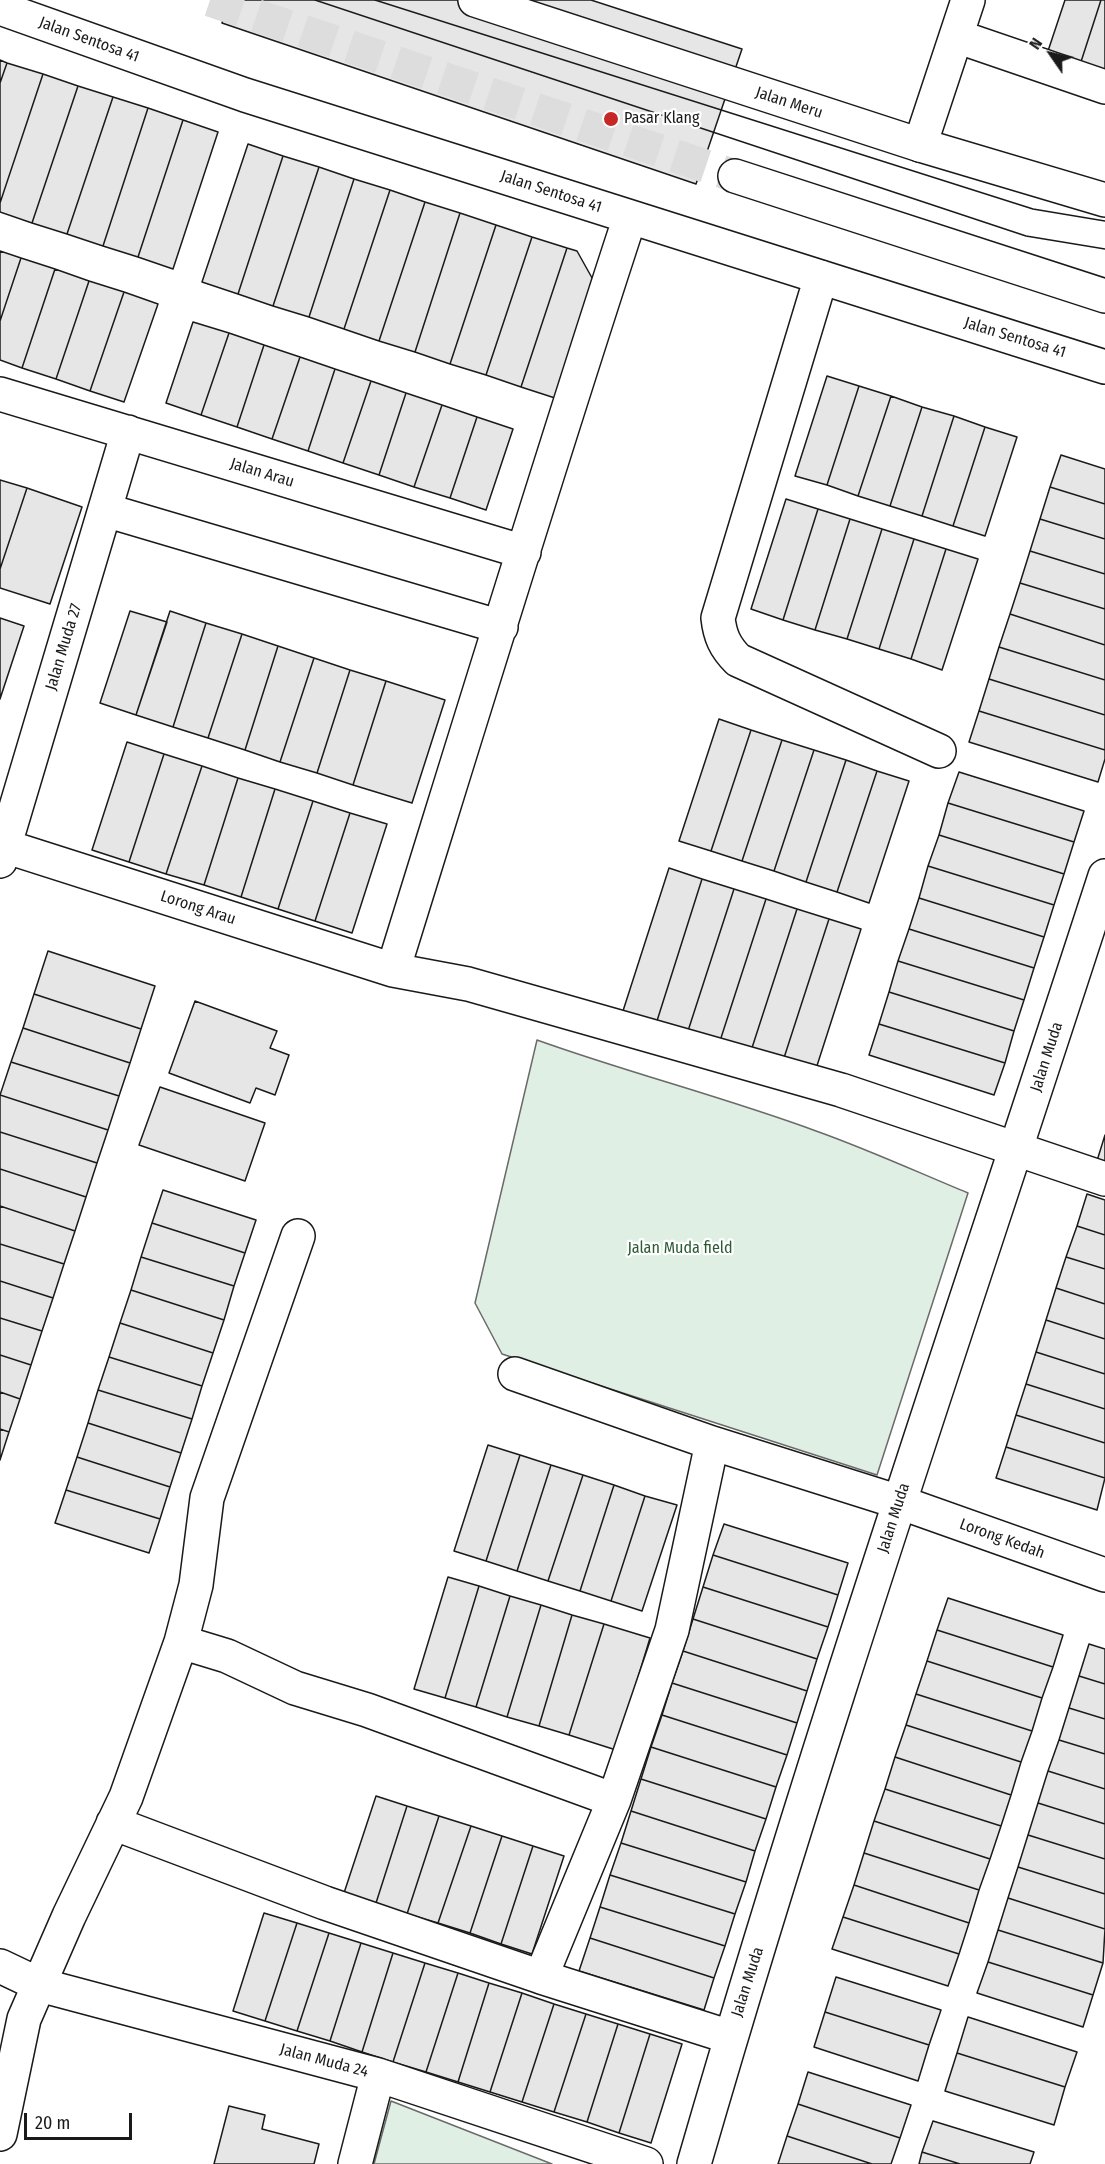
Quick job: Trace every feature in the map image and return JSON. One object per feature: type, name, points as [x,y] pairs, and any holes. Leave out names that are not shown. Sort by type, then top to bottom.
[{"type":"main road","name":"Jalan Meru","points":[[474,0],[920,145],[1105,200]]},
{"type":"main road","points":[[920,145],[968,0]]},
{"type":"main road","name":"Jalan Sentosa 41","points":[[0,8],[245,95],[1105,367]]},
{"type":"main road","points":[[956,36],[1105,87]]},
{"type":"main road","points":[[735,176],[1105,296]]},
{"type":"main road","points":[[393,970],[566,414],[630,217]]},
{"type":"main road","points":[[821,277],[718,618],[720,633],[727,649],[738,660],[939,751]]},
{"type":"main road","name":"Jalan Arau","points":[[0,394],[524,552]]},
{"type":"main road","name":"Jalan Muda 27","points":[[2,854],[12,775],[105,510],[128,432]]},
{"type":"main road","points":[[105,510],[501,627]]},
{"type":"main road","name":"Lorong Arau","points":[[2,854],[393,970],[468,984],[829,1087],[1105,1179]]},
{"type":"main road","name":"Jalan Muda","points":[[694,2164],[730,2037],[899,1502],[1017,1150],[1105,876]]},
{"type":"main road","points":[[0,2134],[24,2019],[126,1797],[181,1642],[196,1585],[207,1498],[298,1236]]},
{"type":"main road","name":"Lorong Kedah","points":[[515,1374],[712,1443],[899,1502],[1105,1575]]},
{"type":"main road","points":[[541,1977],[614,1800],[672,1630],[712,1443]]},
{"type":"main road","points":[[181,1642],[227,1656],[295,1688],[367,1710],[614,1800]]},
{"type":"main road","points":[[113,1822],[325,1903],[541,1977],[730,2037]]},
{"type":"main road","name":"Jalan Muda 24","points":[[0,1966],[40,1985],[378,2075],[646,2164]]},
{"type":"main road","points":[[355,2164],[378,2075]]},
{"type":"green space","name":"Jalan Muda field","points":[[537,1040],[781,1119],[854,1145],[968,1193],[877,1475],[502,1354],[475,1303]]},
{"type":"green space","points":[[391,2101],[552,2164],[374,2164]]},
{"type":"building","name":"Pasar Klang","points":[[230,0],[591,0],[742,49],[696,184],[222,23]]},
{"type":"building","points":[[1065,0],[1101,0],[1078,71],[1045,60]]},
{"type":"building","points":[[1101,0],[1105,0],[1105,80],[1078,71]]},
{"type":"building","points":[[0,60],[7,63],[0,83]]},
{"type":"building","points":[[7,63],[43,74],[0,203],[0,83]]},
{"type":"building","points":[[43,74],[78,86],[32,223],[0,212],[0,203]]},
{"type":"building","points":[[78,86],[113,97],[67,234],[32,223]]},
{"type":"building","points":[[113,97],[148,108],[103,246],[67,234]]},
{"type":"building","points":[[148,108],[183,120],[138,257],[103,246]]},
{"type":"building","points":[[183,120],[218,132],[173,269],[138,257]]},
{"type":"building","points":[[248,144],[283,156],[238,294],[202,282]]},
{"type":"building","points":[[283,156],[319,167],[273,306],[238,294]]},
{"type":"building","points":[[319,167],[354,179],[309,317],[273,306]]},
{"type":"building","points":[[354,179],[390,190],[344,329],[309,317]]},
{"type":"building","points":[[390,190],[425,202],[379,341],[344,329]]},
{"type":"building","points":[[425,202],[460,213],[415,352],[379,341]]},
{"type":"building","points":[[460,213],[496,225],[450,364],[415,352]]},
{"type":"building","points":[[496,225],[532,237],[486,375],[450,364]]},
{"type":"building","points":[[532,237],[567,248],[521,387],[486,375]]},
{"type":"building","points":[[567,248],[577,251],[596,285],[558,399],[521,387]]},
{"type":"building","points":[[0,251],[21,258],[0,321]]},
{"type":"building","points":[[21,258],[55,269],[22,368],[0,360],[0,321]]},
{"type":"building","points":[[55,269],[89,281],[56,379],[22,368]]},
{"type":"building","points":[[89,281],[124,292],[90,391],[56,379]]},
{"type":"building","points":[[124,292],[158,304],[124,402],[90,391]]},
{"type":"building","points":[[193,322],[229,333],[201,415],[166,403]]},
{"type":"building","points":[[229,333],[264,345],[237,427],[201,415]]},
{"type":"building","points":[[264,345],[300,357],[272,439],[237,427]]},
{"type":"building","points":[[300,357],[335,369],[308,451],[272,439]]},
{"type":"building","points":[[335,369],[371,381],[343,463],[308,451]]},
{"type":"building","points":[[827,376],[859,386],[827,485],[795,476]]},
{"type":"building","points":[[371,381],[406,393],[379,475],[343,463]]},
{"type":"building","points":[[859,386],[891,396],[858,496],[827,485]]},
{"type":"building","points":[[406,393],[442,405],[414,487],[379,475]]},
{"type":"building","points":[[891,396],[922,407],[890,506],[858,496]]},
{"type":"building","points":[[442,405],[477,417],[450,498],[414,487]]},
{"type":"building","points":[[922,407],[954,416],[922,516],[890,506]]},
{"type":"building","points":[[954,416],[985,427],[953,526],[922,516]]},
{"type":"building","points":[[477,417],[513,429],[486,510],[450,498]]},
{"type":"building","points":[[985,427],[1017,437],[985,536],[953,526]]},
{"type":"building","points":[[1061,455],[1105,469],[1105,504],[1050,487]]},
{"type":"building","points":[[0,480],[27,488],[0,569]]},
{"type":"building","points":[[1050,487],[1105,504],[1105,539],[1040,519]]},
{"type":"building","points":[[27,488],[82,507],[50,604],[0,588],[0,569]]},
{"type":"building","points":[[786,499],[818,509],[783,620],[751,609]]},
{"type":"building","points":[[818,509],[850,519],[815,630],[783,620]]},
{"type":"building","points":[[850,519],[882,529],[847,639],[815,630]]},
{"type":"building","points":[[1040,519],[1105,539],[1105,574],[1030,551]]},
{"type":"building","points":[[882,529],[914,539],[879,649],[847,639]]},
{"type":"building","points":[[914,539],[946,549],[911,659],[879,649]]},
{"type":"building","points":[[946,549],[978,559],[942,670],[911,659]]},
{"type":"building","points":[[1030,551],[1105,574],[1105,609],[1020,583]]},
{"type":"building","points":[[1020,583],[1105,609],[1105,645],[1010,614]]},
{"type":"building","points":[[130,611],[167,622],[136,715],[100,703]]},
{"type":"building","points":[[170,611],[206,623],[173,727],[136,715]]},
{"type":"building","points":[[1010,614],[1105,645],[1105,680],[999,647]]},
{"type":"building","points":[[0,618],[24,626],[0,699]]},
{"type":"building","points":[[206,623],[242,634],[208,738],[173,727]]},
{"type":"building","points":[[242,634],[278,646],[245,750],[208,738]]},
{"type":"building","points":[[278,646],[314,658],[280,762],[245,750]]},
{"type":"building","points":[[999,647],[1105,680],[1105,715],[989,679]]},
{"type":"building","points":[[314,658],[350,670],[317,773],[280,762]]},
{"type":"building","points":[[350,670],[386,681],[353,785],[317,773]]},
{"type":"building","points":[[989,679],[1105,715],[1105,750],[979,711]]},
{"type":"building","points":[[386,681],[445,700],[412,803],[353,785]]},
{"type":"building","points":[[979,711],[1105,750],[1105,759],[1098,782],[969,742]]},
{"type":"building","points":[[719,719],[751,730],[711,851],[679,841]]},
{"type":"building","points":[[751,730],[782,740],[742,861],[711,851]]},
{"type":"building","points":[[782,740],[814,750],[774,871],[742,861]]},
{"type":"building","points":[[127,742],[164,754],[129,862],[92,850]]},
{"type":"building","points":[[814,750],[846,760],[806,882],[774,871]]},
{"type":"building","points":[[164,754],[202,766],[166,874],[129,862]]},
{"type":"building","points":[[846,760],[877,771],[837,892],[806,882]]},
{"type":"building","points":[[202,766],[238,778],[204,885],[166,874]]},
{"type":"building","points":[[877,771],[909,781],[869,903],[837,892]]},
{"type":"building","points":[[959,772],[1084,811],[1074,842],[948,803]]},
{"type":"building","points":[[238,778],[275,789],[241,897],[204,885]]},
{"type":"building","points":[[275,789],[313,801],[278,909],[241,897]]},
{"type":"building","points":[[313,801],[350,813],[315,921],[278,909]]},
{"type":"building","points":[[948,803],[1074,842],[1064,874],[939,835]]},
{"type":"building","points":[[350,813],[387,824],[352,933],[315,921]]},
{"type":"building","points":[[939,835],[1064,874],[1054,905],[928,866]]},
{"type":"building","points":[[928,866],[1054,905],[1044,937],[919,898]]},
{"type":"building","points":[[669,868],[702,879],[656,1024],[622,1014]]},
{"type":"building","points":[[702,879],[734,889],[687,1034],[656,1024]]},
{"type":"building","points":[[734,889],[766,899],[719,1044],[687,1034]]},
{"type":"building","points":[[919,898],[1044,937],[1034,968],[909,929]]},
{"type":"building","points":[[766,899],[797,909],[750,1054],[719,1044]]},
{"type":"building","points":[[797,909],[829,919],[782,1064],[750,1054]]},
{"type":"building","points":[[829,919],[861,929],[814,1075],[782,1064]]},
{"type":"building","points":[[909,929],[1034,968],[1024,1000],[898,961]]},
{"type":"building","points":[[48,951],[155,986],[141,1029],[34,994]]},
{"type":"building","points":[[898,961],[1024,1000],[1014,1031],[889,992]]},
{"type":"building","points":[[889,992],[1014,1031],[1005,1063],[879,1024]]},
{"type":"building","points":[[34,994],[141,1029],[130,1063],[23,1028]]},
{"type":"building","points":[[195,1001],[277,1031],[270,1048],[289,1055],[275,1095],[256,1088],[250,1103],[169,1073]]},
{"type":"building","points":[[879,1024],[1005,1063],[994,1095],[869,1055]]},
{"type":"building","points":[[23,1028],[130,1063],[119,1096],[11,1062]]},
{"type":"building","points":[[11,1062],[119,1096],[108,1130],[0,1095]]},
{"type":"building","points":[[160,1087],[265,1123],[245,1181],[139,1145]]},
{"type":"building","points":[[0,1095],[108,1130],[97,1163],[0,1132]]},
{"type":"building","points":[[0,1132],[97,1163],[86,1197],[0,1169]]},
{"type":"building","points":[[1105,1135],[1105,1167],[1096,1164]]},
{"type":"building","points":[[0,1169],[86,1197],[75,1231],[0,1206]]},
{"type":"building","points":[[163,1190],[256,1220],[245,1253],[152,1223]]},
{"type":"building","points":[[1087,1194],[1105,1200],[1105,1235],[1077,1226]]},
{"type":"building","points":[[0,1206],[75,1231],[64,1264],[0,1244]]},
{"type":"building","points":[[152,1223],[245,1253],[234,1286],[141,1257]]},
{"type":"building","points":[[1077,1226],[1105,1235],[1105,1269],[1066,1257]]},
{"type":"building","points":[[0,1244],[64,1264],[53,1298],[0,1281]]},
{"type":"building","points":[[141,1257],[234,1286],[224,1320],[131,1290]]},
{"type":"building","points":[[1066,1257],[1105,1269],[1105,1304],[1056,1288]]},
{"type":"building","points":[[0,1281],[53,1298],[42,1331],[0,1318]]},
{"type":"building","points":[[1056,1288],[1105,1304],[1105,1339],[1046,1320]]},
{"type":"building","points":[[131,1290],[224,1320],[213,1353],[120,1323]]},
{"type":"building","points":[[0,1318],[42,1331],[31,1365],[0,1355]]},
{"type":"building","points":[[1046,1320],[1105,1339],[1105,1374],[1036,1352]]},
{"type":"building","points":[[120,1323],[213,1353],[202,1386],[109,1357]]},
{"type":"building","points":[[1036,1352],[1105,1374],[1105,1409],[1026,1384]]},
{"type":"building","points":[[0,1355],[31,1365],[20,1399],[0,1392]]},
{"type":"building","points":[[109,1357],[202,1386],[192,1419],[98,1390]]},
{"type":"building","points":[[1026,1384],[1105,1409],[1105,1443],[1016,1415]]},
{"type":"building","points":[[98,1390],[192,1419],[181,1453],[88,1423]]},
{"type":"building","points":[[0,1392],[20,1399],[9,1432],[0,1429]]},
{"type":"building","points":[[1016,1415],[1105,1443],[1105,1478],[1006,1447]]},
{"type":"building","points":[[88,1423],[181,1453],[170,1487],[77,1457]]},
{"type":"building","points":[[0,1429],[9,1432],[0,1460]]},
{"type":"building","points":[[488,1445],[520,1455],[486,1561],[454,1551]]},
{"type":"building","points":[[1006,1447],[1105,1478],[1097,1510],[996,1478]]},
{"type":"building","points":[[520,1455],[551,1465],[517,1571],[486,1561]]},
{"type":"building","points":[[77,1457],[170,1487],[160,1519],[66,1490]]},
{"type":"building","points":[[551,1465],[583,1475],[548,1581],[517,1571]]},
{"type":"building","points":[[583,1475],[614,1485],[580,1591],[548,1581]]},
{"type":"building","points":[[614,1485],[645,1496],[611,1601],[580,1591]]},
{"type":"building","points":[[66,1490],[160,1519],[149,1553],[55,1523]]},
{"type":"building","points":[[645,1496],[677,1505],[642,1611],[611,1601]]},
{"type":"building","points":[[724,1524],[848,1563],[838,1595],[713,1555]]},
{"type":"building","points":[[713,1555],[838,1595],[828,1627],[703,1587]]},
{"type":"building","points":[[448,1577],[479,1586],[445,1698],[414,1689]]},
{"type":"building","points":[[479,1586],[510,1596],[476,1707],[445,1698]]},
{"type":"building","points":[[703,1587],[828,1627],[817,1659],[693,1619]]},
{"type":"building","points":[[510,1596],[541,1605],[507,1717],[476,1707]]},
{"type":"building","points":[[948,1598],[1063,1635],[1053,1667],[937,1630]]},
{"type":"building","points":[[541,1605],[572,1615],[539,1726],[507,1717]]},
{"type":"building","points":[[572,1615],[604,1624],[569,1735],[539,1726]]},
{"type":"building","points":[[693,1619],[817,1659],[807,1691],[683,1651]]},
{"type":"building","points":[[604,1624],[650,1638],[616,1750],[569,1735]]},
{"type":"building","points":[[937,1630],[1053,1667],[1042,1698],[927,1661]]},
{"type":"building","points":[[1089,1644],[1105,1649],[1105,1684],[1079,1676]]},
{"type":"building","points":[[683,1651],[807,1691],[797,1723],[672,1683]]},
{"type":"building","points":[[927,1661],[1042,1698],[1032,1731],[916,1694]]},
{"type":"building","points":[[1079,1676],[1105,1684],[1105,1719],[1069,1708]]},
{"type":"building","points":[[672,1683],[797,1723],[787,1755],[662,1715]]},
{"type":"building","points":[[916,1694],[1032,1731],[1021,1762],[906,1725]]},
{"type":"building","points":[[1069,1708],[1105,1719],[1105,1754],[1059,1740]]},
{"type":"building","points":[[662,1715],[787,1755],[776,1787],[651,1747]]},
{"type":"building","points":[[906,1725],[1021,1762],[1011,1795],[895,1757]]},
{"type":"building","points":[[1059,1740],[1105,1754],[1105,1789],[1048,1771]]},
{"type":"building","points":[[651,1747],[776,1787],[766,1819],[641,1779]]},
{"type":"building","points":[[895,1757],[1011,1795],[1001,1826],[885,1789]]},
{"type":"building","points":[[1048,1771],[1105,1789],[1105,1824],[1038,1803]]},
{"type":"building","points":[[641,1779],[766,1819],[755,1851],[631,1811]]},
{"type":"building","points":[[885,1789],[1001,1826],[990,1859],[874,1821]]},
{"type":"building","points":[[376,1796],[407,1806],[376,1903],[344,1893]]},
{"type":"building","points":[[1038,1803],[1105,1824],[1105,1859],[1028,1835]]},
{"type":"building","points":[[407,1806],[439,1816],[407,1914],[376,1903]]},
{"type":"building","points":[[631,1811],[755,1851],[746,1882],[621,1843]]},
{"type":"building","points":[[439,1816],[471,1826],[438,1923],[407,1914]]},
{"type":"building","points":[[874,1821],[990,1859],[979,1890],[864,1853]]},
{"type":"building","points":[[471,1826],[502,1836],[470,1933],[438,1923]]},
{"type":"building","points":[[1028,1835],[1105,1859],[1105,1894],[1018,1867]]},
{"type":"building","points":[[502,1836],[533,1846],[501,1944],[470,1933]]},
{"type":"building","points":[[621,1843],[746,1882],[735,1914],[610,1875]]},
{"type":"building","points":[[533,1846],[564,1856],[532,1954],[501,1944]]},
{"type":"building","points":[[864,1853],[979,1890],[969,1923],[854,1885]]},
{"type":"building","points":[[1018,1867],[1105,1894],[1105,1929],[1008,1898]]},
{"type":"building","points":[[610,1875],[735,1914],[725,1946],[600,1907]]},
{"type":"building","points":[[854,1885],[969,1923],[959,1954],[843,1917]]},
{"type":"building","points":[[1008,1898],[1105,1929],[1103,1963],[998,1930]]},
{"type":"building","points":[[600,1907],[725,1946],[714,1978],[590,1938]]},
{"type":"building","points":[[264,1913],[297,1923],[265,2021],[233,2011]]},
{"type":"building","points":[[843,1917],[959,1954],[948,1986],[832,1949]]},
{"type":"building","points":[[297,1923],[329,1933],[297,2031],[265,2021]]},
{"type":"building","points":[[998,1930],[1103,1963],[1093,1995],[988,1962]]},
{"type":"building","points":[[329,1933],[361,1943],[330,2041],[297,2031]]},
{"type":"building","points":[[590,1938],[714,1978],[704,2010],[579,1971]]},
{"type":"building","points":[[361,1943],[393,1953],[362,2052],[330,2041]]},
{"type":"building","points":[[393,1953],[425,1963],[393,2062],[362,2052]]},
{"type":"building","points":[[988,1962],[1093,1995],[1083,2027],[977,1993]]},
{"type":"building","points":[[425,1963],[458,1973],[426,2072],[393,2062]]},
{"type":"building","points":[[458,1973],[489,1983],[458,2082],[426,2072]]},
{"type":"building","points":[[836,1977],[941,2010],[929,2045],[825,2012]]},
{"type":"building","points":[[489,1983],[522,1993],[490,2092],[458,2082]]},
{"type":"building","points":[[522,1993],[554,2004],[522,2102],[490,2092]]},
{"type":"building","points":[[554,2004],[586,2014],[554,2112],[522,2102]]},
{"type":"building","points":[[825,2012],[929,2045],[918,2081],[814,2047]]},
{"type":"building","points":[[586,2014],[618,2024],[587,2122],[554,2112]]},
{"type":"building","points":[[968,2017],[1077,2052],[1065,2087],[957,2053]]},
{"type":"building","points":[[618,2024],[650,2034],[619,2133],[587,2122]]},
{"type":"building","points":[[650,2034],[682,2044],[651,2143],[619,2133]]},
{"type":"building","points":[[957,2053],[1065,2087],[1054,2125],[945,2091]]},
{"type":"building","points":[[808,2072],[911,2105],[900,2138],[798,2104]]},
{"type":"building","points":[[798,2104],[900,2138],[891,2164],[872,2164],[787,2136]]},
{"type":"building","points":[[229,2106],[265,2115],[262,2129],[319,2144],[314,2164],[214,2164]]},
{"type":"building","points":[[933,2121],[1034,2152],[1030,2164],[960,2164],[922,2152]]},
{"type":"building","points":[[787,2136],[872,2164],[778,2164]]},
{"type":"building","points":[[922,2152],[960,2164],[919,2164]]},
{"type":"tunnel","points":[[210,0],[735,176]]},
{"type":"tram line","points":[[315,0],[1026,236],[1105,249]]},
{"type":"tram line","points":[[375,0],[1033,209],[1105,221]]},
{"type":"place","name":"Pasar Klang","points":[[611,119]]}]
